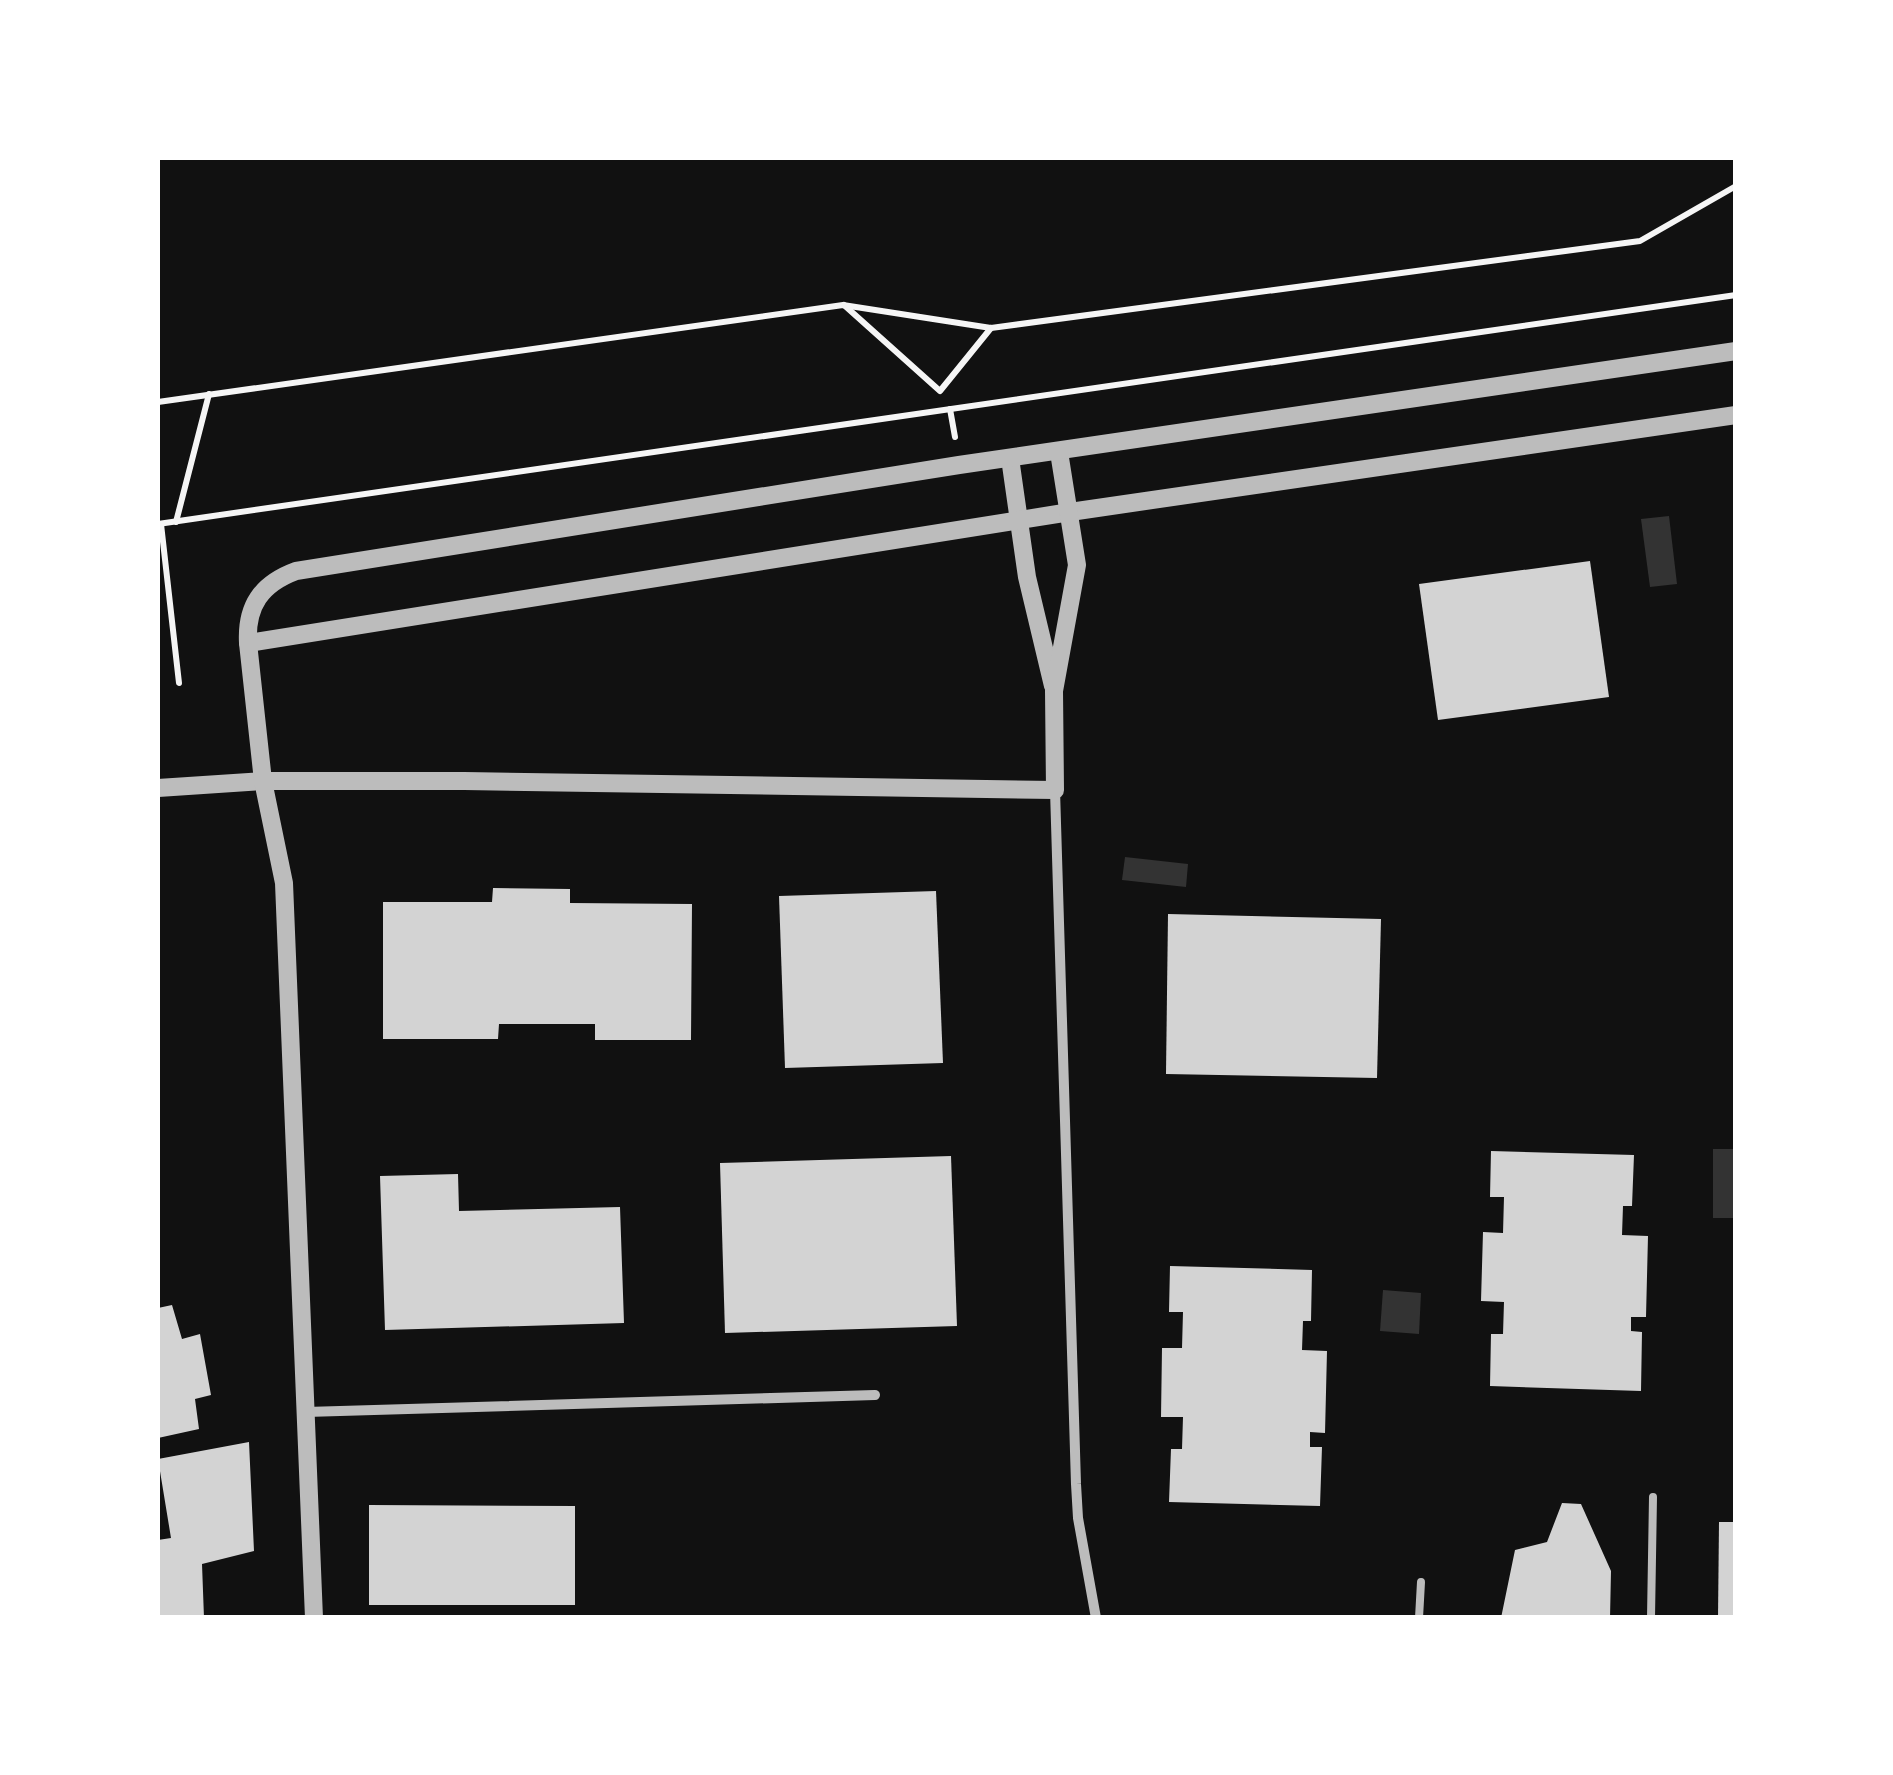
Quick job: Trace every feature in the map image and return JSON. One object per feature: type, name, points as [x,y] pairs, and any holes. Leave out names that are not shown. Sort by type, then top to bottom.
[{"type":"street","points":[[314,1618],[284,884],[263,781],[247,624],[252,605],[263,590],[278,577],[296,571],[1010,458],[1736,351]]},
{"type":"street","points":[[248,643],[1070,512],[1736,415]]},
{"type":"street","points":[[1059,452],[1070,512],[1076,582],[1054,691],[1076,1484],[1078,1518],[1096,1618]]},
{"type":"street","points":[[1010,458],[1027,576],[1054,691]]},
{"type":"street","points":[[158,788],[263,781],[501,781],[1055,790]]},
{"type":"street","points":[[306,1412],[875,1395]]},
{"type":"lane","points":[[1651,1618],[1653,1497]]},
{"type":"lane","points":[[1419,1618],[1421,1582]]},
{"type":"path","points":[[158,402],[843,304],[992,328],[1640,242],[1736,186]]},
{"type":"path","points":[[179,684],[159,524],[1736,295]]},
{"type":"path","points":[[843,304],[940,391],[992,328]]},
{"type":"path","points":[[176,522],[209,394]]},
{"type":"shaded area","points":[[1669,516],[1677,584],[1650,587],[1641,519]]},
{"type":"shaded area","points":[[1125,857],[1188,864],[1186,887],[1122,880]]},
{"type":"shaded area","points":[[1713,1149],[1735,1149],[1735,1218],[1713,1218]]},
{"type":"shaded area","points":[[1383,1290],[1421,1293],[1419,1334],[1380,1331]]},
{"type":"building","points":[[1590,561],[1609,697],[1438,720],[1419,584]]},
{"type":"building","points":[[493,888],[570,889],[570,903],[692,904],[691,1040],[595,1040],[595,1024],[499,1024],[498,1039],[383,1039],[383,902],[492,902]]},
{"type":"building","points":[[936,891],[943,1063],[785,1068],[779,896]]},
{"type":"building","points":[[1168,914],[1381,919],[1377,1078],[1166,1074]]},
{"type":"building","points":[[1491,1151],[1634,1155],[1632,1206],[1623,1206],[1622,1235],[1648,1236],[1646,1317],[1631,1317],[1631,1331],[1642,1332],[1641,1391],[1490,1386],[1491,1334],[1503,1334],[1504,1302],[1481,1301],[1483,1232],[1503,1233],[1504,1197],[1490,1197]]},
{"type":"building","points":[[951,1156],[957,1326],[725,1333],[720,1163]]},
{"type":"building","points":[[458,1174],[459,1211],[620,1207],[624,1323],[385,1330],[380,1176]]},
{"type":"building","points":[[1170,1266],[1312,1270],[1311,1321],[1303,1321],[1302,1350],[1327,1351],[1325,1433],[1310,1432],[1310,1447],[1322,1447],[1320,1506],[1169,1502],[1171,1449],[1182,1449],[1183,1417],[1161,1417],[1162,1348],[1182,1348],[1183,1312],[1169,1312]]},
{"type":"building","points":[[172,1305],[182,1339],[200,1334],[211,1395],[195,1399],[199,1429],[158,1438],[158,1308]]},
{"type":"building","points":[[249,1442],[254,1551],[202,1564],[204,1618],[158,1618],[158,1540],[171,1538],[158,1459]]},
{"type":"building","points":[[1562,1503],[1581,1504],[1611,1571],[1610,1618],[1501,1618],[1515,1550],[1547,1542]]},
{"type":"building","points":[[369,1505],[575,1506],[575,1605],[369,1605]]},
{"type":"building","points":[[1719,1522],[1736,1522],[1736,1618],[1718,1618]]}]
